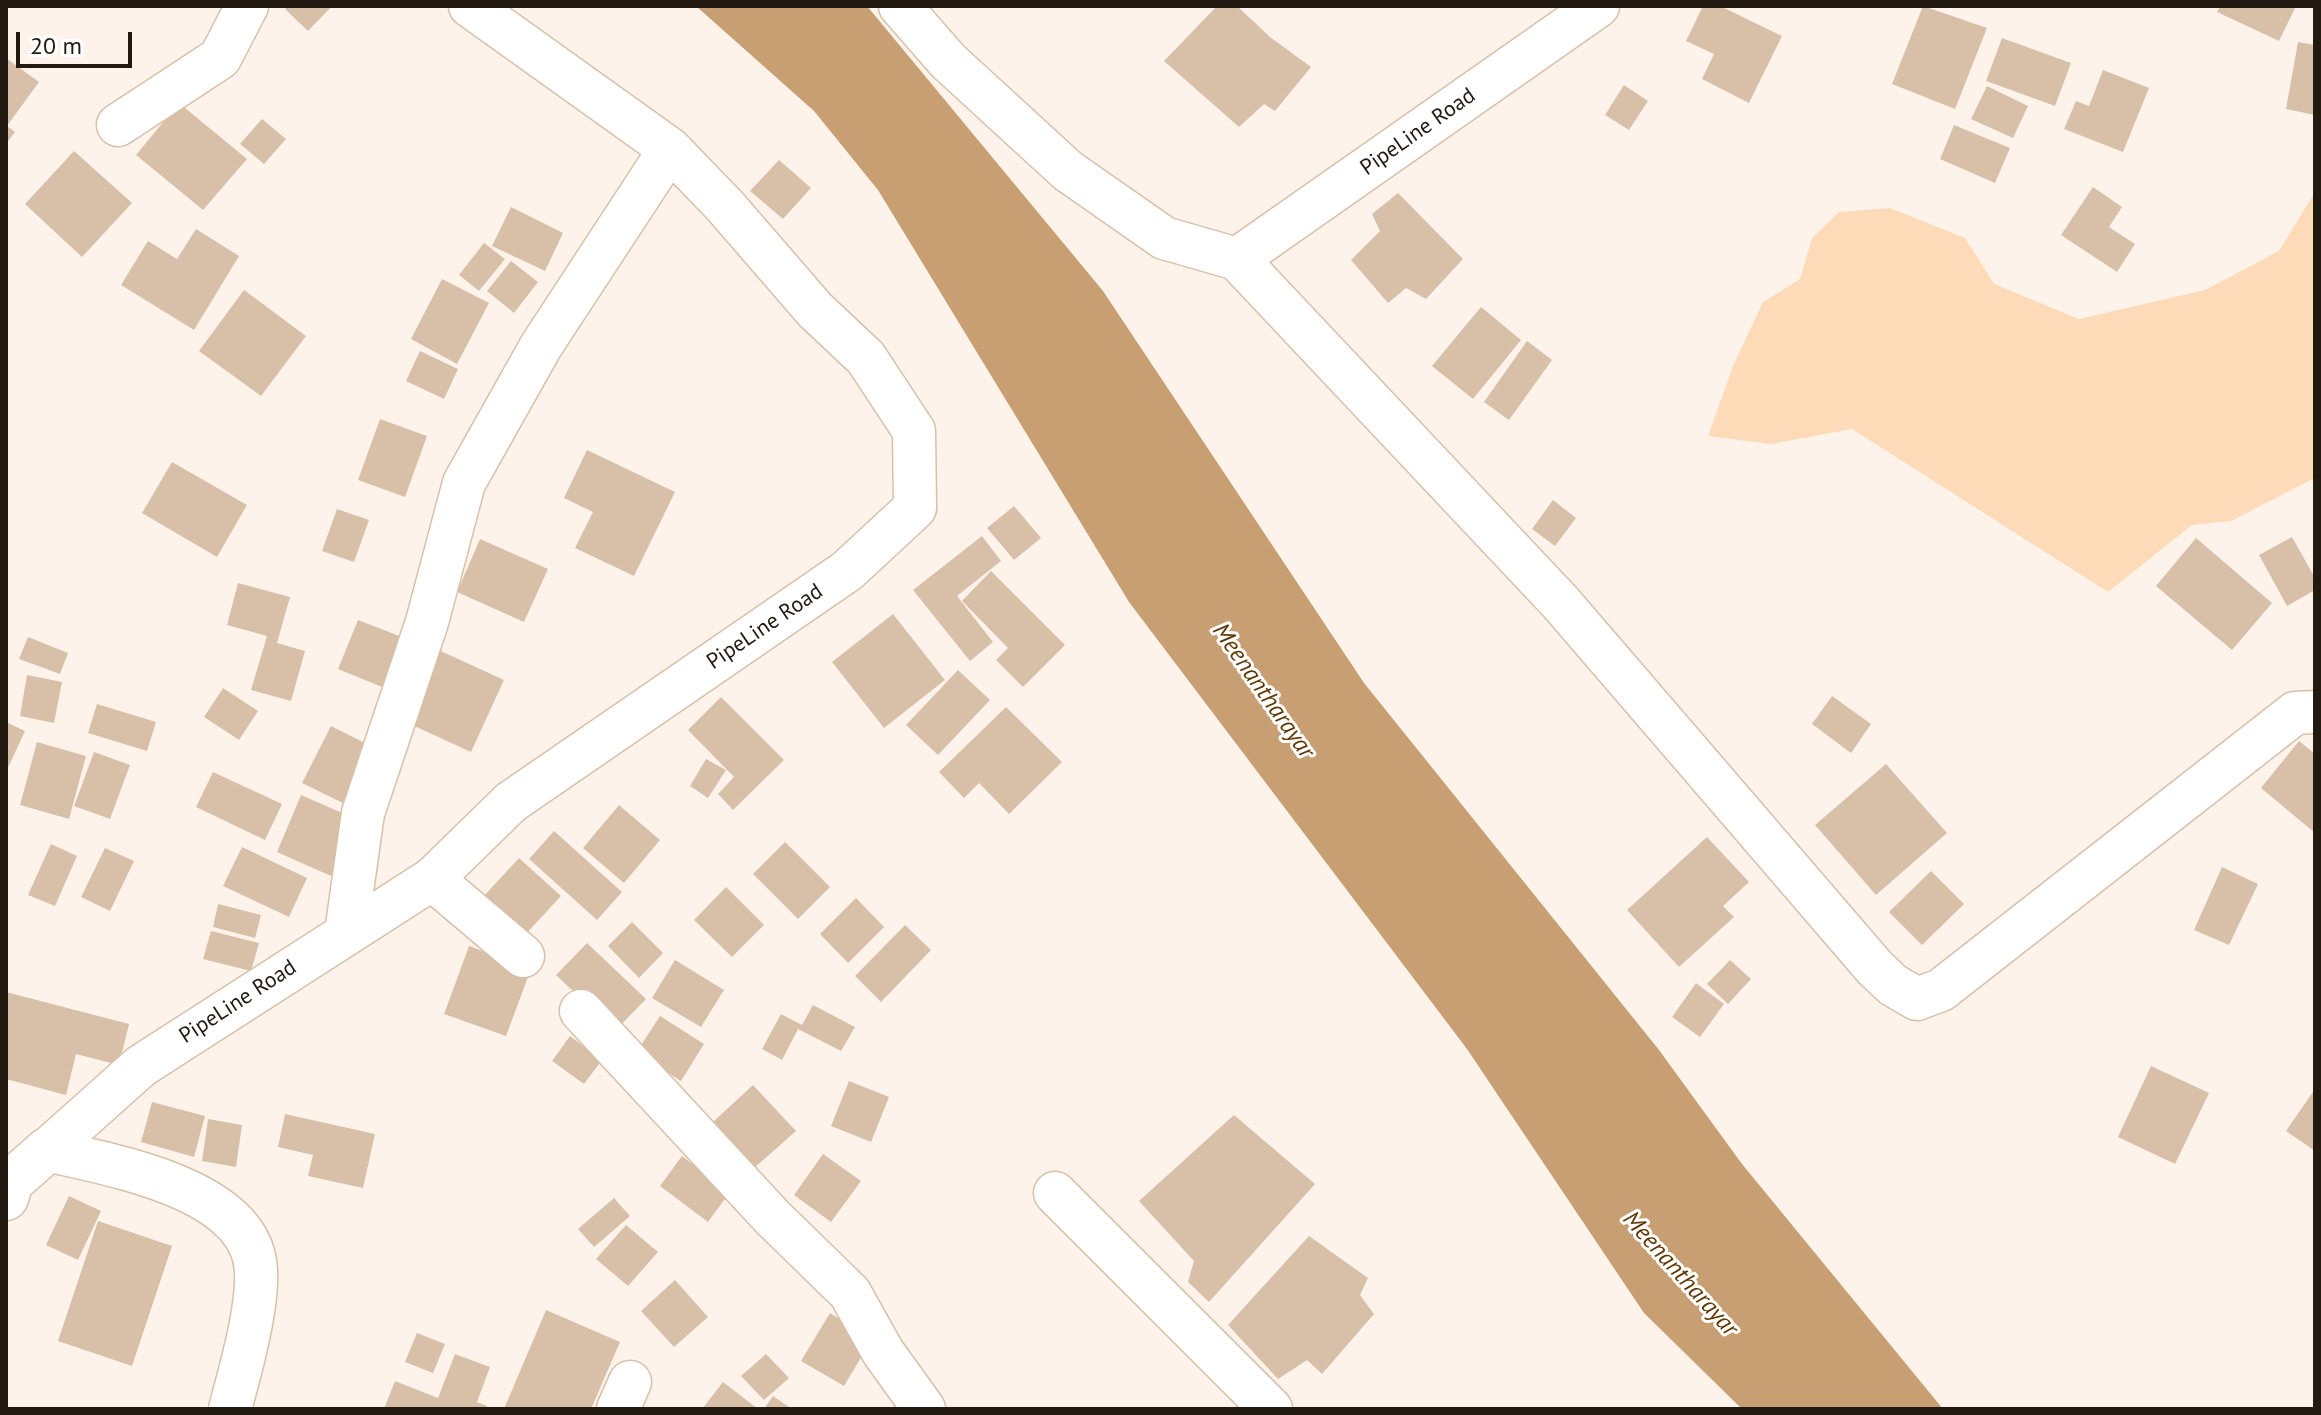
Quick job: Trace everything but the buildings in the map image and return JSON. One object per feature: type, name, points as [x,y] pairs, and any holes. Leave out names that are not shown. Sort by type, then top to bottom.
[{"type":"street","points":[[118,125],[220,58],[247,6]]},
{"type":"street","name":"PipeLine Road","points":[[27,1145],[141,1066],[432,879],[511,802],[847,571],[915,508],[914,431],[866,358],[815,310],[725,206],[670,149],[470,6]]},
{"type":"street","points":[[900,6],[948,61],[1068,171],[1164,238],[1237,259],[1561,603],[1875,968],[1893,985],[1917,999],[1941,990],[2295,713],[2315,712]]},
{"type":"street","name":"PipeLine Road","points":[[1237,259],[1598,6]]},
{"type":"street","points":[[346,933],[363,813],[427,622],[464,483],[541,346],[670,149]]},
{"type":"street","points":[[432,879],[523,956]]},
{"type":"street","points":[[581,1011],[669,1102],[773,1218],[850,1293],[883,1352],[924,1409]]},
{"type":"street","points":[[8,1188],[27,1145],[170,1184],[233,1219],[250,1244],[256,1271],[239,1375],[230,1409]]},
{"type":"street","points":[[1055,1193],[1271,1409]]},
{"type":"shaded area","points":[[2312,197],[2315,198],[2315,478],[2231,521],[2192,525],[2108,592],[1852,429],[1771,444],[1708,436],[1733,366],[1763,302],[1800,279],[1812,238],[1839,212],[1890,208],[1965,238],[1994,284],[2079,319],[2205,290],[2279,251]]},
{"type":"water","name":"Meenantharayar","points":[[696,6],[867,6],[1103,291],[1364,683],[1659,1050],[1742,1164],[1943,1409],[1742,1409],[1644,1313],[1467,1049],[1129,602],[878,190],[814,111]]}]
